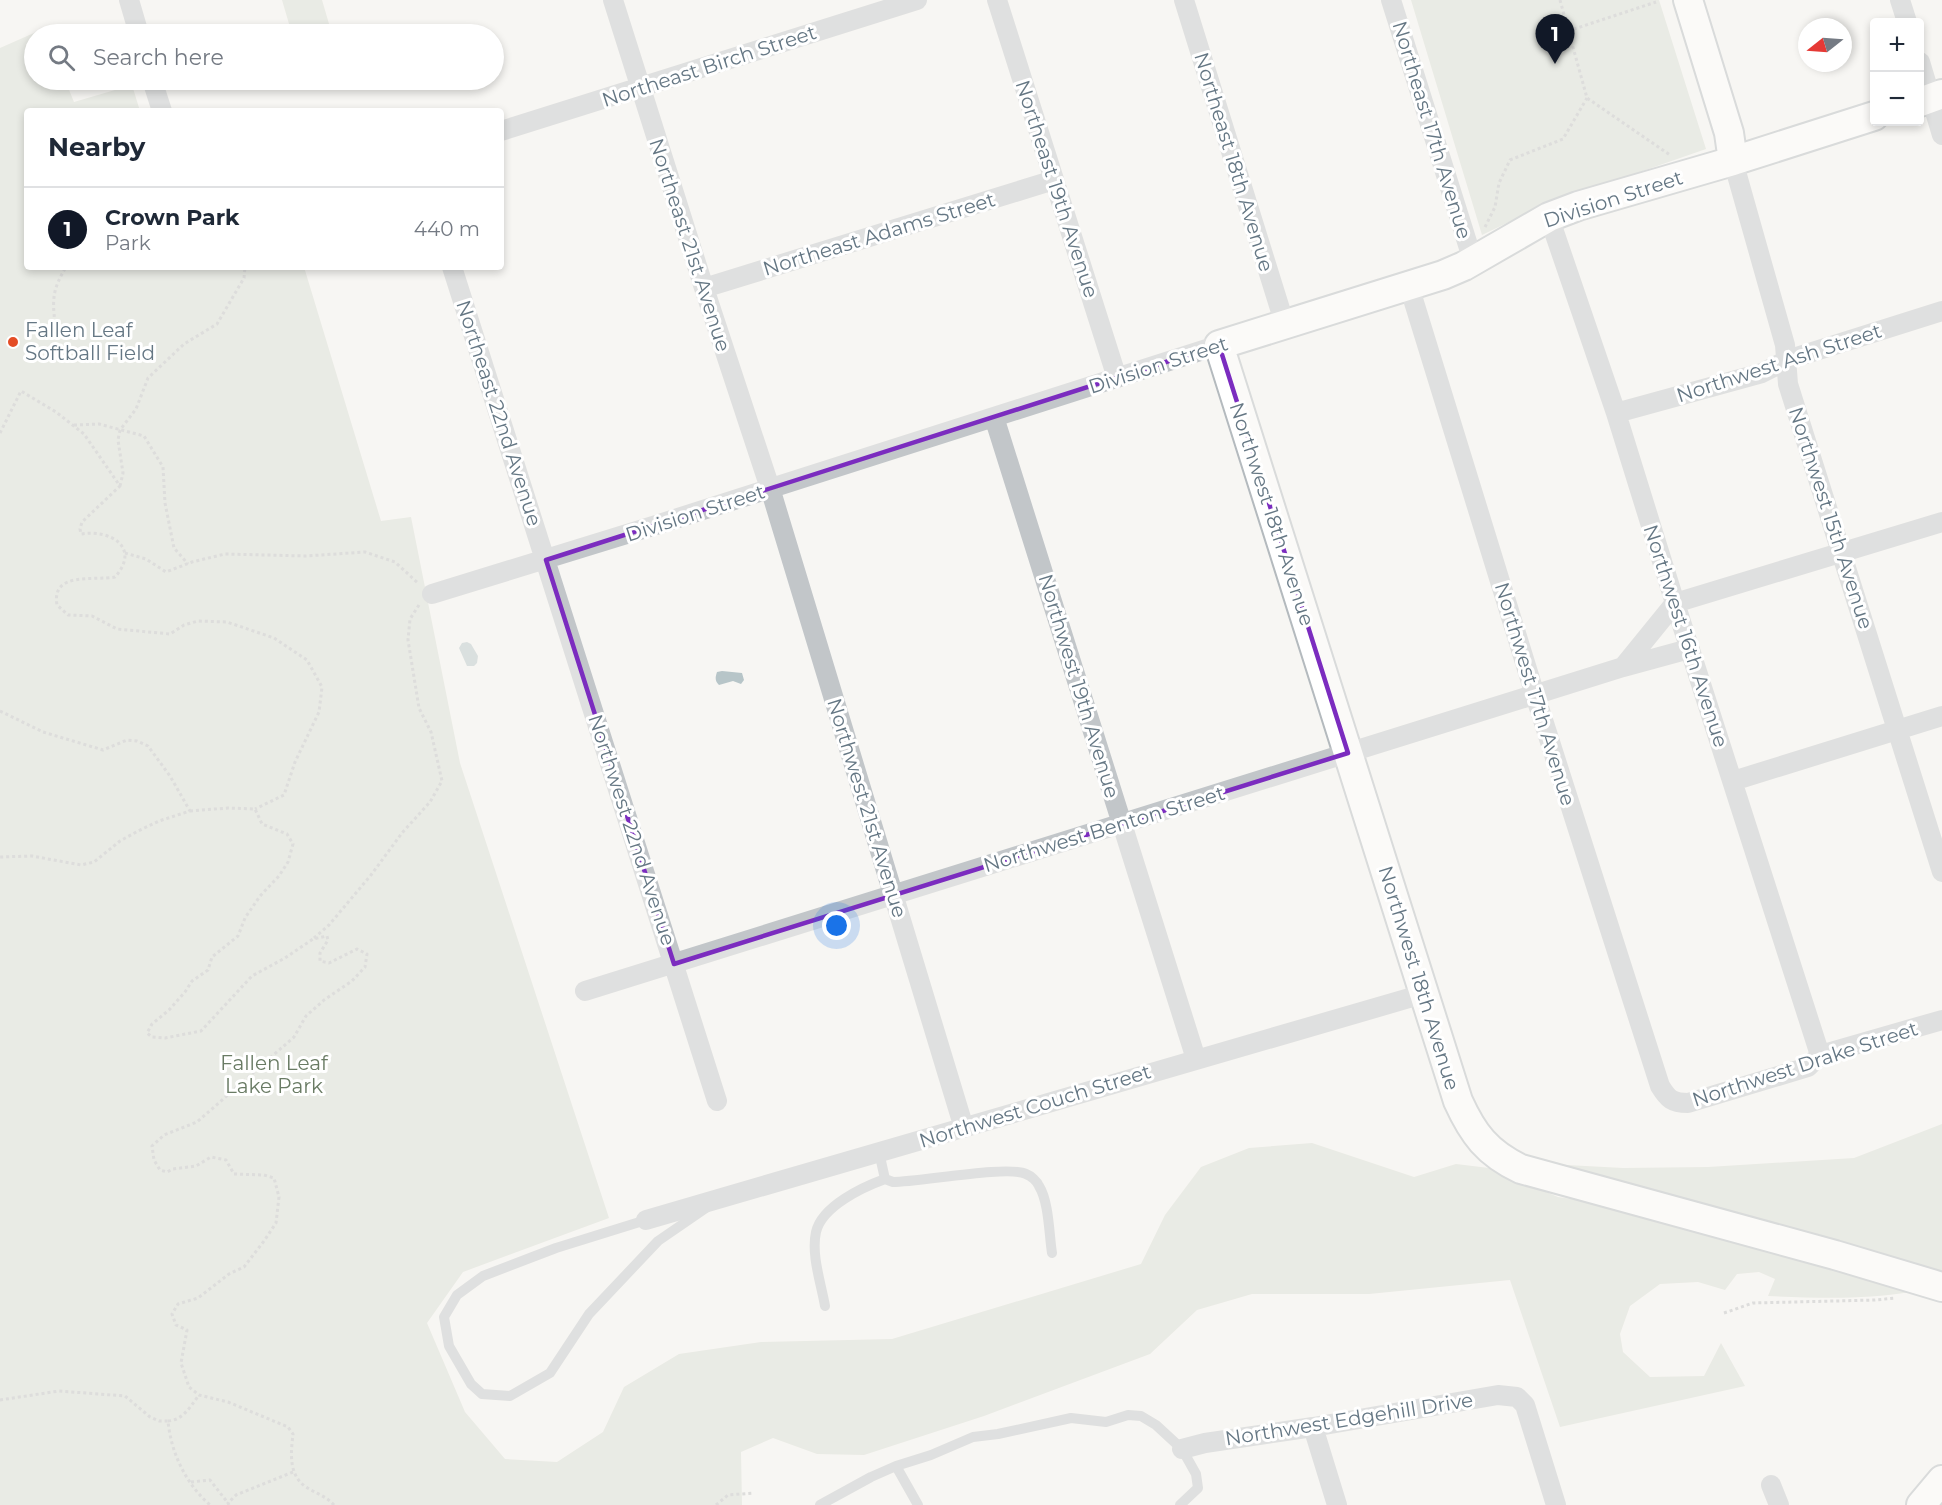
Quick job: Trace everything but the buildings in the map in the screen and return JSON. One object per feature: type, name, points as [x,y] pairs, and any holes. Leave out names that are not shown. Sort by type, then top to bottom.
[{"type":"street","points":[[129,0],[136,24]]},
{"type":"street","name":"Northeast 21st Avenue","points":[[613,0],[770,488]]},
{"type":"street","name":"Northeast Birch Street","points":[[504,130],[917,0]]},
{"type":"street","name":"Northeast 19th Avenue","points":[[998,0],[1117,378]]},
{"type":"street","name":"Northeast 18th Avenue","points":[[1184,0],[1285,325]]},
{"type":"street","name":"Northeast 17th Avenue","points":[[1391,0],[1473,261]]},
{"type":"street","points":[[1688,0],[1730,133],[1733,161]]},
{"type":"street","points":[[1900,0],[1906,18]]},
{"type":"street","points":[[1923,72],[1942,135]]},
{"type":"street","points":[[156,90],[161,108]]},
{"type":"street","name":"Division Street","points":[[432,594],[546,560],[1443,275],[1473,261],[1549,217],[1578,206],[1733,161],[1870,118]]},
{"type":"street","name":"Northwest 15th Avenue","points":[[1733,161],[1785,345],[1788,384],[1942,872]]},
{"type":"street","name":"Northeast Adams Street","points":[[704,288],[1054,180]]},
{"type":"street","name":"Northwest 16th Avenue","points":[[1549,217],[1616,412],[1689,649],[1820,1055]]},
{"type":"street","name":"Northeast 22nd Avenue","points":[[453,270],[546,560]]},
{"type":"street","name":"Northwest 17th Avenue","points":[[1409,286],[1535,695],[1660,1086],[1668,1099]]},
{"type":"street","name":"Northwest Ash Street","points":[[1616,412],[1762,373],[1787,360],[1942,312]]},
{"type":"street","name":"Northwest 18th Avenue","points":[[1219,345],[1423,993],[1458,1101],[1470,1128],[1502,1161],[1521,1169],[1835,1255],[1942,1287]]},
{"type":"street","name":"Northwest 19th Avenue","points":[[994,417],[1196,1059]]},
{"type":"street","name":"Northwest 21st Avenue","points":[[770,488],[964,1128]]},
{"type":"street","points":[[1623,667],[1675,603],[1942,522]]},
{"type":"street","name":"Northwest 22nd Avenue","points":[[546,560],[717,1101]]},
{"type":"street","name":"Northwest Benton Street","points":[[585,991],[1623,667],[1689,649]]},
{"type":"street","points":[[1733,781],[1942,716]]},
{"type":"street","name":"Northwest Couch Street","points":[[646,1220],[1423,993]]},
{"type":"street","name":"Northwest Drake Street","points":[[1668,1099],[1676,1103],[1688,1103],[1808,1067],[1820,1055],[1942,1020]]},
{"type":"street","name":"Northwest Edgehill Drive","points":[[1182,1449],[1205,1443],[1498,1395],[1517,1397],[1525,1405],[1556,1505]]},
{"type":"street","points":[[1313,1427],[1337,1505]]},
{"type":"street","points":[[1921,1505],[1942,1480]]},
{"type":"street","points":[[1771,1485],[1779,1505]]},
{"type":"lane","points":[[879,1152],[885,1179]]},
{"type":"lane","points":[[825,1306],[815,1244],[818,1224],[845,1199],[868,1185],[885,1179],[893,1182],[909,1182],[994,1172],[1025,1173],[1041,1188],[1045,1200],[1052,1253]]},
{"type":"lane","points":[[646,1220],[556,1248],[483,1276],[457,1295],[444,1317],[449,1346],[471,1384],[482,1394],[510,1396],[550,1373],[589,1314],[658,1241],[719,1199]]},
{"type":"lane","points":[[820,1505],[871,1477],[972,1437],[998,1434],[1071,1418],[1106,1422],[1128,1415],[1141,1416],[1156,1425],[1182,1449],[1196,1474],[1198,1488],[1180,1505]]},
{"type":"lane","points":[[896,1466],[918,1505]]},
{"type":"path","points":[[1560,0],[1587,98],[1670,155]]},
{"type":"path","points":[[1568,31],[1656,2]]},
{"type":"path","points":[[1483,232],[1495,207],[1499,183],[1510,160],[1563,139],[1587,98]]},
{"type":"path","points":[[55,323],[52,300],[56,284],[64,270]]},
{"type":"path","points":[[0,857],[32,856],[81,866],[94,862],[120,841],[159,821],[190,811],[228,808],[255,809],[284,795],[295,762],[319,712],[322,687],[307,660],[274,638],[227,622],[198,621],[184,625],[170,634],[117,629],[93,616],[68,615],[57,605],[56,594],[69,580],[115,577],[124,566],[125,553],[116,539],[102,533],[81,534],[82,522],[120,486],[123,473],[118,440],[120,430],[136,409],[148,378],[184,344],[217,324],[244,278],[245,270]]},
{"type":"path","points":[[0,433],[21,391],[56,412],[84,434],[120,486]]},
{"type":"path","points":[[71,425],[99,424],[144,436],[163,467],[165,503],[174,548],[188,564]]},
{"type":"path","points":[[125,553],[146,559],[166,572],[225,554],[306,556],[365,552],[395,562],[432,594],[421,603],[410,619],[408,640],[419,708],[431,732],[442,781],[430,802],[402,833],[329,925],[313,939],[252,976],[201,1031],[165,1038],[152,1037],[147,1033],[152,1024],[177,1001],[192,981],[208,970],[212,957],[238,936],[245,918],[255,903],[288,862],[293,844],[287,834],[262,824],[255,809]]},
{"type":"path","points":[[0,711],[43,732],[104,750],[127,740],[148,746],[170,776],[190,811]]},
{"type":"path","points":[[313,939],[327,936],[328,940],[320,953],[320,961],[329,963],[357,949],[367,954],[365,967],[352,981],[324,1000],[306,1016],[294,1037],[197,1122],[164,1135],[152,1146],[154,1160],[160,1170],[166,1173],[173,1169],[196,1166],[212,1157],[226,1160],[234,1174],[264,1175],[274,1179],[279,1197],[276,1223],[264,1242],[244,1267],[229,1274],[198,1298],[178,1304],[172,1314],[176,1324],[187,1330],[181,1362],[189,1387],[199,1395],[228,1402],[288,1427],[292,1434],[293,1472],[303,1485],[329,1499],[334,1505]]},
{"type":"path","points":[[1724,1313],[1753,1303],[1875,1300],[1897,1297]]},
{"type":"path","points":[[0,1400],[59,1391],[125,1396],[150,1417],[168,1422],[176,1421],[199,1395]]},
{"type":"path","points":[[168,1422],[169,1438],[183,1471],[196,1493],[210,1505]]},
{"type":"path","points":[[191,1482],[210,1480],[229,1504],[236,1495],[293,1472]]},
{"type":"path","points":[[716,1505],[728,1494],[754,1493]]},
{"type":"highlighted area","points":[[1219,345],[1348,753],[674,964],[546,560]]},
{"type":"green space","points":[[282,0],[322,0],[329,24],[289,24]]},
{"type":"green space","points":[[1411,0],[1659,0],[1706,149],[1542,206],[1482,235]]},
{"type":"green space","name":"Fallen Leaf Lake Park","points":[[24,37],[24,90],[69,90],[74,102],[115,90],[134,90],[139,108],[24,108],[24,270],[305,270],[381,521],[411,517],[460,763],[609,1218],[463,1272],[427,1323],[465,1412],[505,1459],[557,1462],[603,1432],[624,1387],[679,1354],[761,1342],[892,1339],[1141,1264],[1165,1215],[1201,1167],[1249,1148],[1312,1143],[1414,1177],[1456,1164],[1489,1168],[1558,1197],[1599,1203],[1691,1224],[1910,1292],[1822,1298],[1768,1296],[1775,1279],[1759,1272],[1737,1274],[1725,1290],[1698,1282],[1660,1284],[1630,1306],[1620,1334],[1623,1352],[1650,1377],[1704,1376],[1721,1343],[1745,1386],[1560,1427],[1510,1280],[1369,1294],[1252,1294],[1197,1310],[1150,1354],[984,1416],[864,1455],[817,1454],[773,1438],[741,1452],[742,1505],[0,1505],[0,48]]},
{"type":"green space","points":[[1942,1124],[1942,1277],[1548,1164],[1623,1168],[1708,1167],[1854,1158]]},
{"type":"shaded area","points":[[462,643],[471,644],[478,656],[474,666],[467,666],[459,648]]},
{"type":"shaded area","points":[[717,672],[742,673],[744,680],[741,684],[733,681],[719,685],[716,676]]},
{"type":"place","name":"Crown Park","points":[[1555,64]]},
{"type":"place","name":"Fallen Leaf Softball Field","points":[[13,342]]}]
